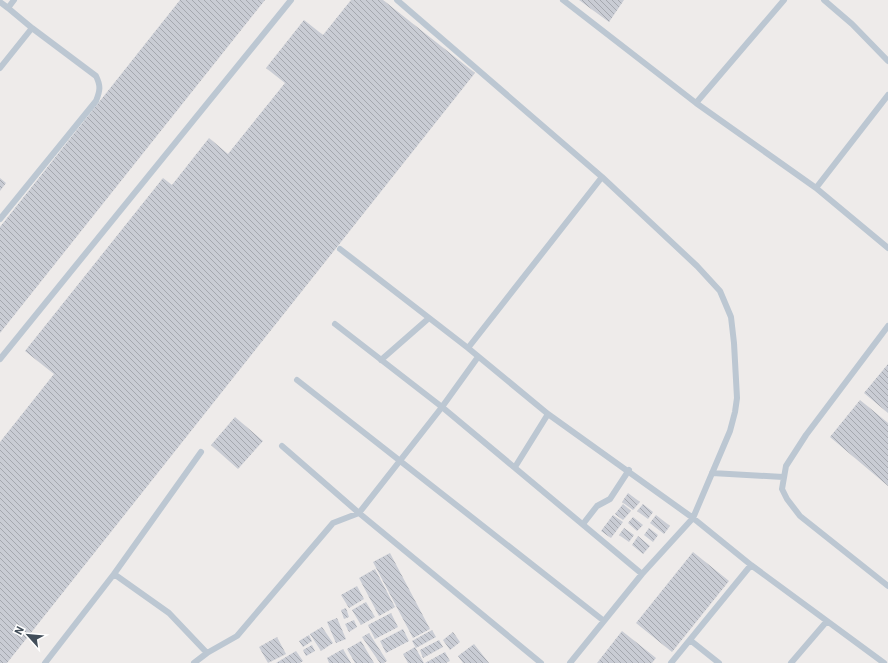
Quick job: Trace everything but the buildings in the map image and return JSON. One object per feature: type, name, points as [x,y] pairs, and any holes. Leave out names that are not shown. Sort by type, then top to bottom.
[{"type":"lane","points":[[8,8],[14,0]]},
{"type":"lane","points":[[0,359],[291,0]]},
{"type":"lane","points":[[397,0],[602,177],[697,266],[720,291],[731,317],[737,398],[730,431],[693,518],[642,574],[570,663]]},
{"type":"lane","points":[[563,0],[696,103],[816,188],[888,248]]},
{"type":"lane","points":[[696,103],[784,0]]},
{"type":"lane","points":[[824,0],[852,24],[888,60]]},
{"type":"lane","points":[[0,2],[96,76],[100,84],[100,92],[96,101],[0,219]]},
{"type":"lane","points":[[0,68],[32,28]]},
{"type":"lane","points":[[816,188],[888,95]]},
{"type":"lane","points":[[468,348],[602,177]]},
{"type":"lane","points":[[340,249],[468,348],[548,414],[629,470],[693,518],[751,565],[884,663]]},
{"type":"lane","points":[[381,360],[428,318]]},
{"type":"lane","points":[[335,324],[515,466],[642,574]]},
{"type":"lane","points":[[888,326],[806,435],[786,466],[782,489],[787,499],[800,516],[888,586]]},
{"type":"lane","points":[[194,663],[207,653],[237,636],[333,523],[359,513],[442,407],[478,357]]},
{"type":"lane","points":[[297,380],[401,460],[604,621]]},
{"type":"lane","points":[[515,466],[548,414]]},
{"type":"lane","points":[[282,446],[359,513],[541,663]]},
{"type":"lane","points":[[45,663],[114,574],[201,452]]},
{"type":"lane","points":[[583,524],[597,506],[610,499],[629,470]]},
{"type":"lane","points":[[712,473],[783,477]]},
{"type":"lane","points":[[671,663],[751,565]]},
{"type":"lane","points":[[114,574],[169,613],[207,653]]},
{"type":"lane","points":[[791,663],[826,621]]},
{"type":"lane","points":[[690,640],[719,663]]}]
